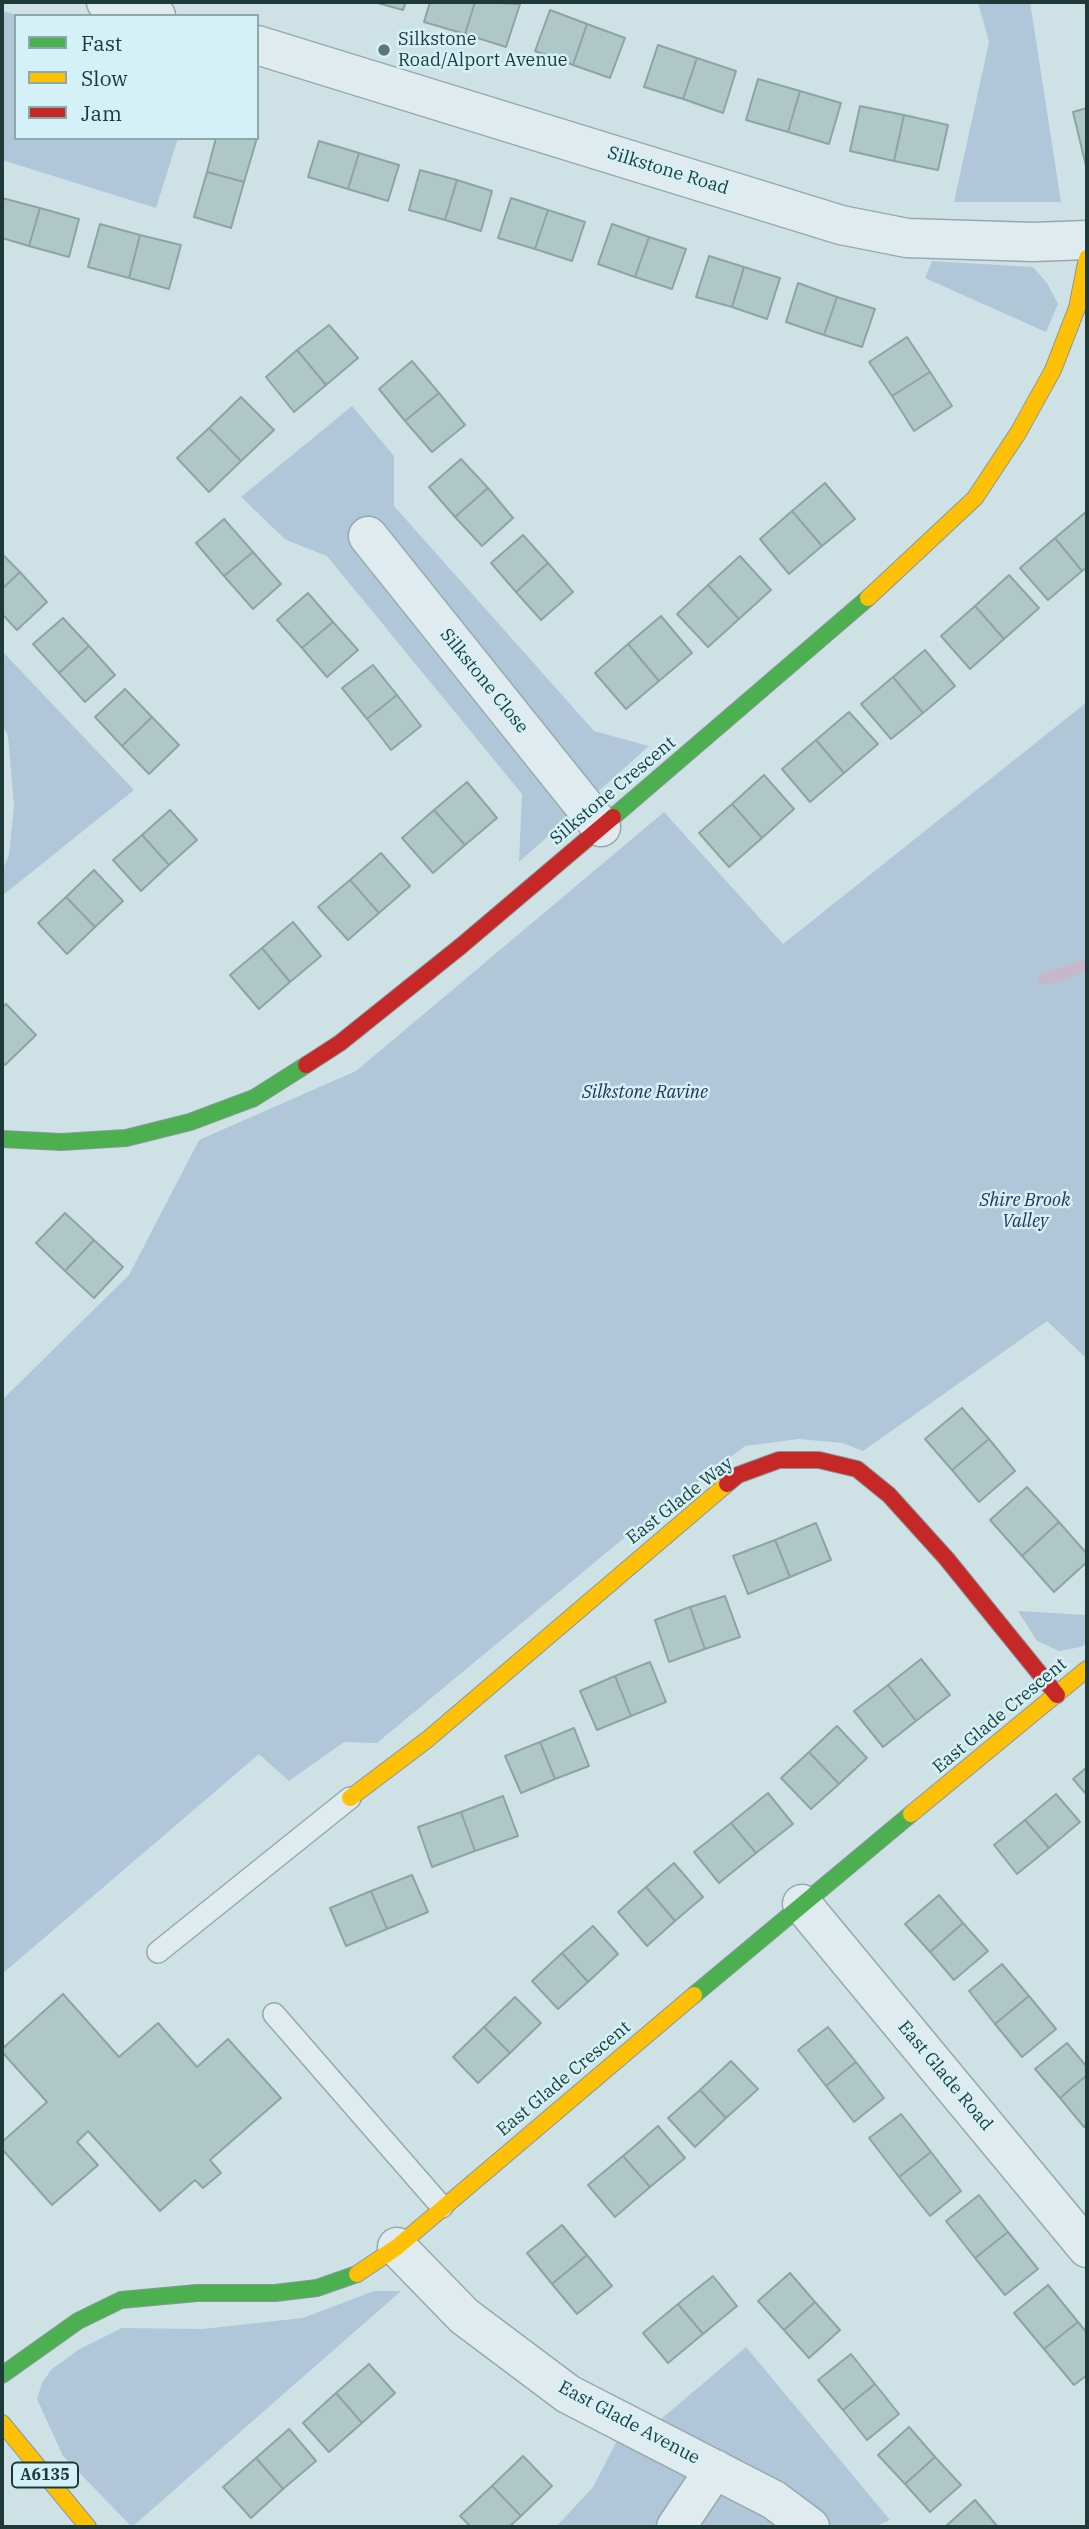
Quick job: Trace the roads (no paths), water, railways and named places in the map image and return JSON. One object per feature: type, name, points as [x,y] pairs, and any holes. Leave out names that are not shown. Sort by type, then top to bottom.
[{"type":"street","points":[[109,2],[149,14]]},
{"type":"street","name":"Silkstone Road","points":[[259,46],[841,225],[907,238],[1033,242],[1087,240]]},
{"type":"street","name":"Silkstone Crescent","points":[[2,1139],[61,1142],[126,1138],[190,1122],[254,1098],[340,1043],[461,946],[908,563],[975,498],[1018,433],[1053,370],[1077,308],[1087,258]]},
{"type":"street","name":"Silkstone Close","points":[[368,536],[601,827]]},
{"type":"street","name":"East Glade Way","points":[[350,1798],[428,1739],[738,1475],[779,1460],[819,1460],[857,1469],[889,1494],[946,1558],[1057,1695]]},
{"type":"street","name":"East Glade Crescent","points":[[2,2375],[79,2321],[121,2300],[197,2293],[275,2293],[317,2288],[357,2274],[397,2247],[802,1904],[1087,1669]]},
{"type":"street","name":"East Glade Road","points":[[802,1904],[1087,2248]]},
{"type":"street","name":"East Glade Avenue","points":[[397,2247],[464,2316],[568,2394],[774,2500],[810,2527]]},
{"type":"street","name":"A6135","points":[[2,2423],[88,2527]]},
{"type":"street","points":[[677,2527],[715,2469]]},
{"type":"lane","points":[[158,1952],[350,1798]]},
{"type":"lane","points":[[274,2014],[442,2207]]},
{"type":"waterway","points":[[1044,979],[1087,965]]},
{"type":"place","name":"Silkstone Road/Alport Avenue","points":[[384,50]]},
{"type":"park label","name":"Silkstone Ravine","points":[[645,1093]]},
{"type":"park label","name":"Shire Brook Valley","points":[[1025,1211]]}]
